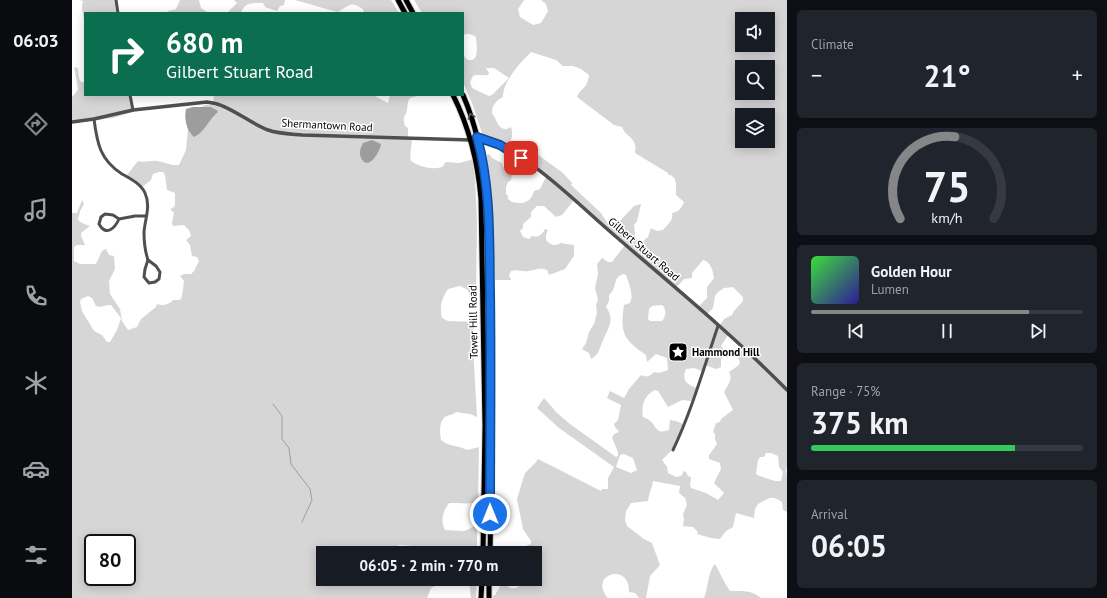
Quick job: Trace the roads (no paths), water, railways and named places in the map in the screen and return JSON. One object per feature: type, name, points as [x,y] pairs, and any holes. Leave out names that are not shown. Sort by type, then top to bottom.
[{"type":"highway","points":[[398,0],[404,12]]},
{"type":"highway","points":[[406,0],[412,12]]},
{"type":"highway","name":"Tower Hill Road","points":[[453,96],[470,140],[479,180],[481,199],[484,426],[483,546]]},
{"type":"highway","name":"Tower Hill Road","points":[[462,96],[483,158],[488,203],[491,382],[490,546]]},
{"type":"highway","points":[[483,335],[486,339],[487,437],[490,458]]},
{"type":"highway","points":[[481,598],[482,586]]},
{"type":"highway","points":[[489,586],[489,598]]},
{"type":"street","points":[[116,0],[118,12]]},
{"type":"street","points":[[130,96],[133,110]]},
{"type":"street","name":"Shermantown Road","points":[[72,122],[94,119],[133,110],[207,102],[218,103],[241,117],[268,130],[287,134],[470,140]]},
{"type":"street","points":[[94,119],[98,143],[106,160],[114,168],[137,183],[144,190],[146,195],[148,205],[144,241],[148,260],[144,277],[149,283],[155,282],[159,280],[160,272],[156,266],[148,260]]},
{"type":"street","name":"Gilbert Stuart Road","points":[[477,137],[500,145],[542,174],[574,199],[742,346],[787,390]]},
{"type":"street","points":[[119,219],[114,228],[109,230],[103,229],[99,224],[101,217],[105,214],[113,215],[119,219],[135,216],[146,216]]},
{"type":"street","points":[[673,450],[699,386],[705,363],[718,326]]},
{"type":"waterway","points":[[273,404],[282,416],[282,439],[289,448],[291,464],[310,489],[312,500],[302,522]]},
{"type":"place","name":"Hammond Hill","points":[[678,352]]}]
